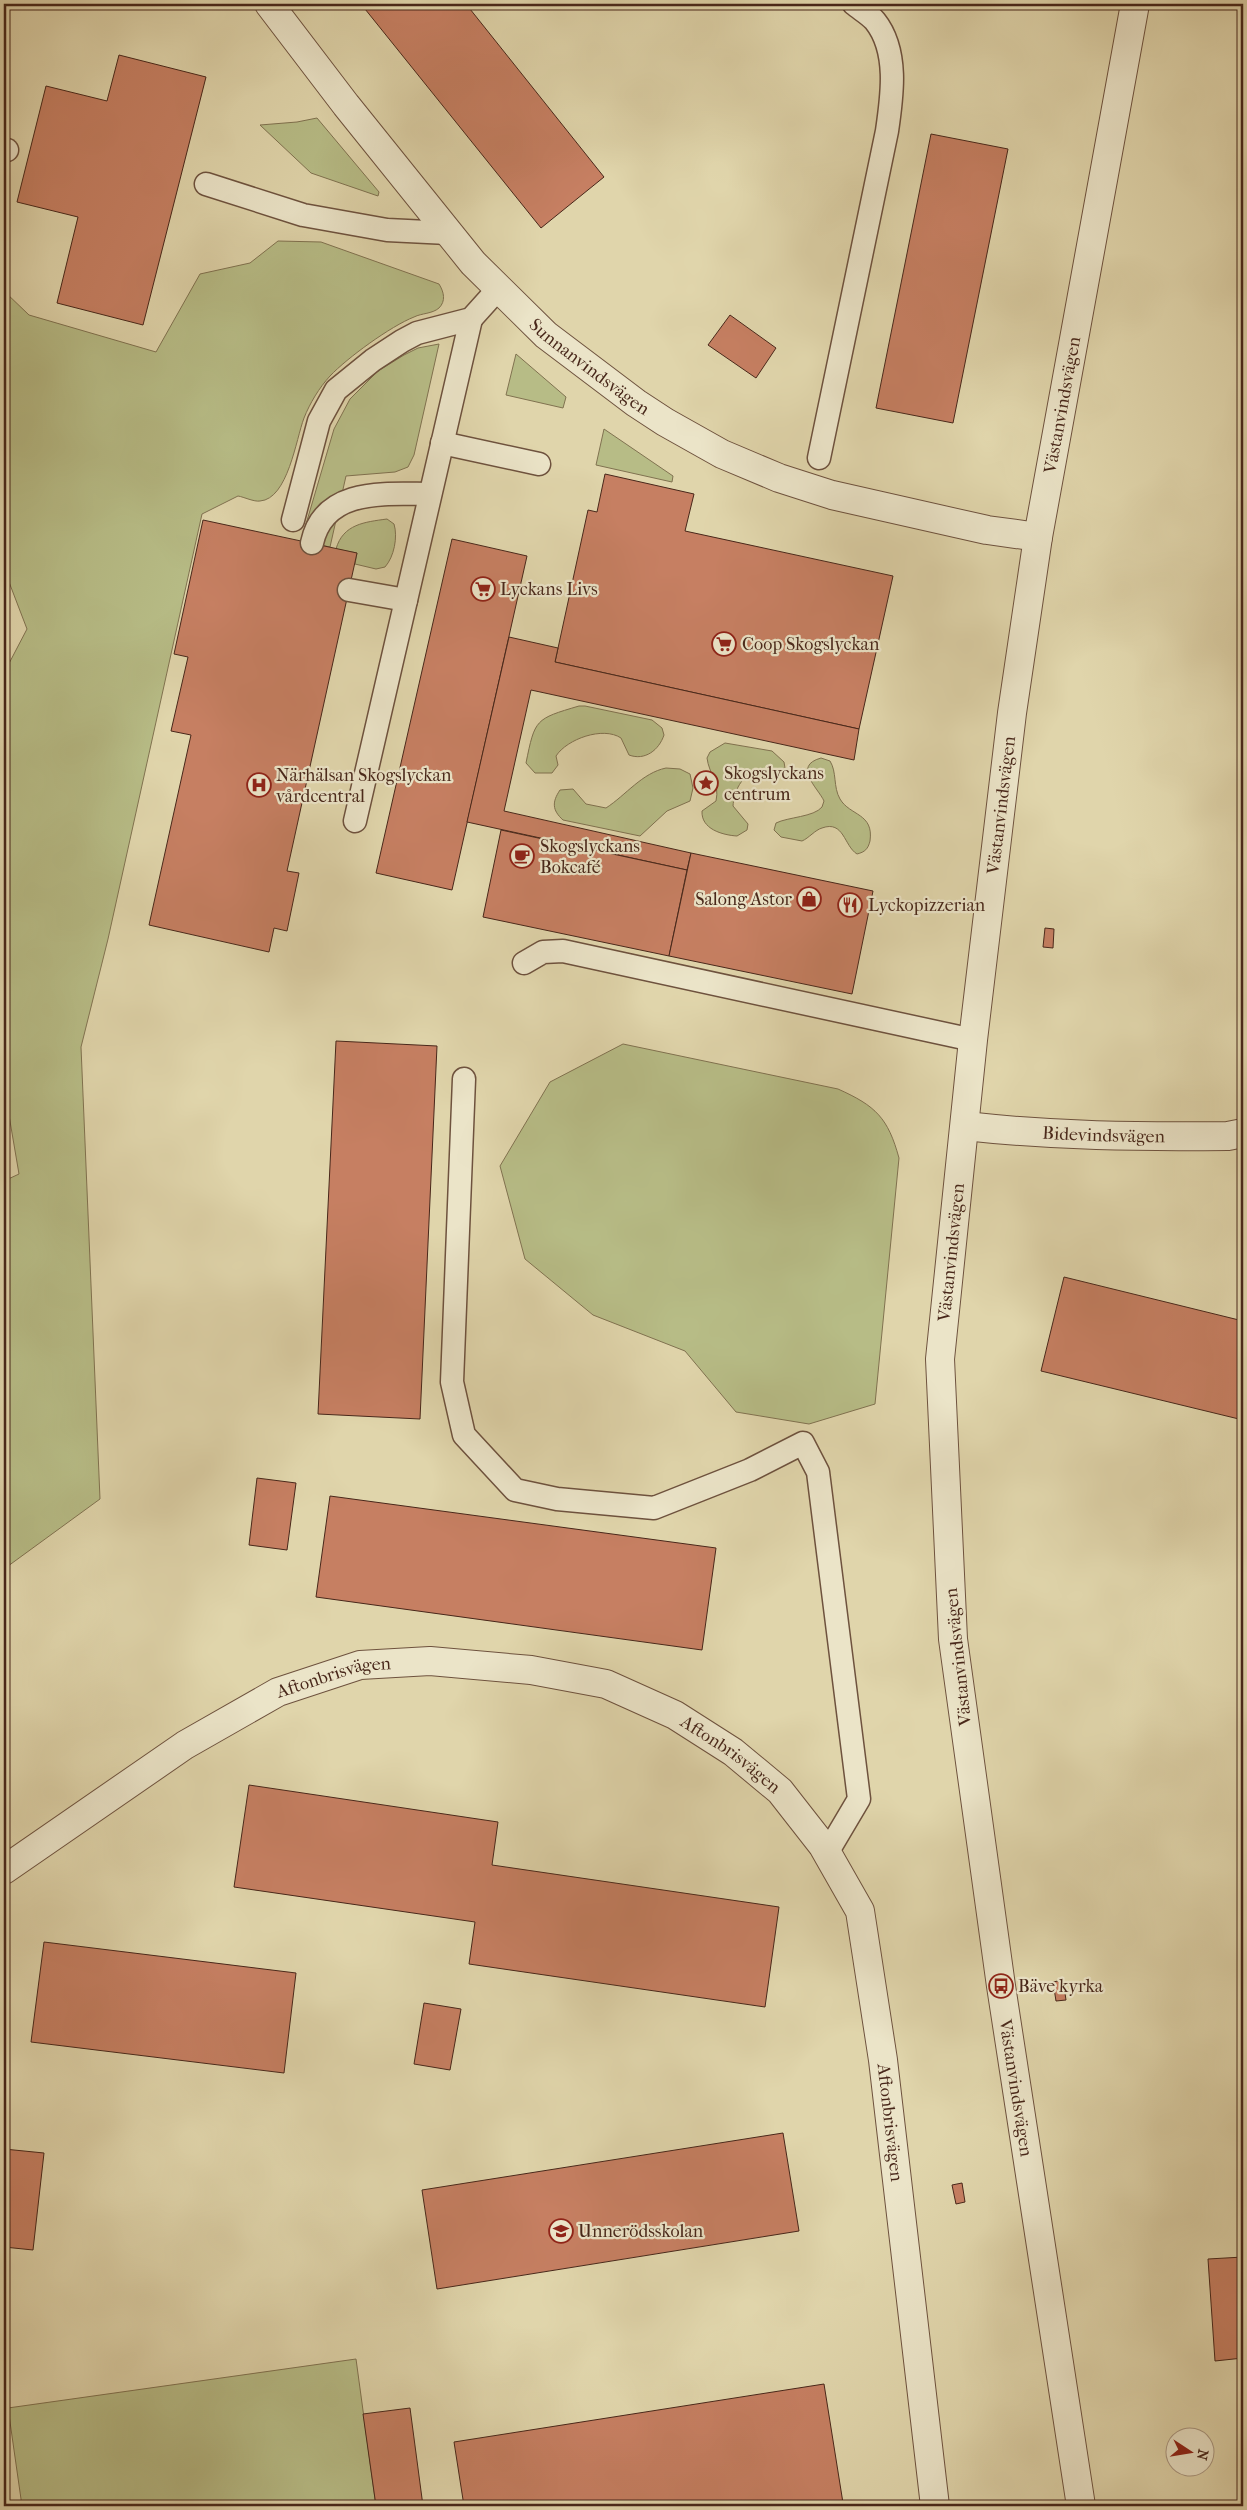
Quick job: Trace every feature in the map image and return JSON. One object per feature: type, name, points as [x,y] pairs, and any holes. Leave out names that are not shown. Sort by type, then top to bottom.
[{"type":"street","name":"Sunnanvindsvägen","points":[[269,4],[448,233],[498,289],[546,335],[636,403],[665,422],[722,454],[779,478],[832,495],[986,530],[1038,537]]},
{"type":"street","name":"Västanvindsvägen","points":[[1081,2506],[1000,1986],[953,1639],[940,1359],[973,1040],[1003,777],[1038,537],[1134,4]]},
{"type":"street","name":"Bidevindsvägen","points":[[965,1126],[1028,1133],[1102,1137],[1228,1136],[1243,1134]]},
{"type":"street","name":"Aftonbrisvägen","points":[[4,1870],[185,1745],[278,1692],[360,1665],[430,1661],[531,1670],[606,1684],[675,1715],[733,1752],[780,1791],[827,1853],[860,1910],[884,2060],[935,2506]]},
{"type":"lane","points":[[819,458],[887,132],[893,88],[888,49],[875,21],[854,4]]},
{"type":"lane","points":[[206,184],[303,215],[387,230],[448,233]]},
{"type":"lane","points":[[355,821],[471,320],[498,289]]},
{"type":"lane","points":[[293,520],[319,420],[336,390],[372,360],[402,341],[418,333],[471,320]]},
{"type":"lane","points":[[442,443],[539,464]]},
{"type":"lane","points":[[312,543],[319,522],[332,510],[347,501],[371,494],[430,494]]},
{"type":"lane","points":[[349,590],[406,600]]},
{"type":"lane","points":[[524,963],[543,952],[563,952],[973,1040]]},
{"type":"lane","points":[[464,1079],[452,1382],[464,1435],[516,1490],[557,1499],[654,1508],[750,1470],[803,1444],[818,1472],[860,1799],[827,1853]]},
{"type":"green space","points":[[317,118],[379,192],[378,196],[311,173],[260,125],[297,122]]},
{"type":"green space","points":[[278,241],[321,242],[439,284],[443,293],[443,299],[439,308],[404,321],[347,360],[330,376],[309,407],[290,467],[278,490],[270,498],[258,501],[238,496],[202,514],[108,939],[81,1047],[100,1499],[4,1569],[4,1181],[19,1174],[4,1086],[4,673],[27,629],[4,569],[4,291],[29,315],[156,352],[200,274],[250,263]]},
{"type":"green space","points":[[439,344],[414,455],[408,467],[395,472],[346,476],[330,547],[301,541],[334,429],[350,399],[378,371],[418,348]]},
{"type":"green space","points":[[516,354],[566,397],[563,408],[506,395]]},
{"type":"green space","points":[[604,429],[673,476],[672,482],[596,465]]},
{"type":"green space","points":[[387,519],[394,524],[396,535],[393,552],[385,567],[376,569],[355,564],[357,553],[336,549],[339,541],[349,529],[363,523]]},
{"type":"green space","points":[[579,706],[652,720],[662,728],[664,735],[655,750],[641,757],[629,755],[621,738],[605,733],[586,736],[568,744],[561,750],[556,756],[558,765],[552,773],[535,773],[526,763],[535,729],[545,718]]},
{"type":"green space","points":[[725,743],[772,751],[784,762],[785,768],[775,773],[752,773],[739,784],[733,806],[748,824],[747,830],[737,836],[725,834],[709,827],[705,822],[702,811],[716,801],[717,795],[717,789],[707,758],[710,752]]},
{"type":"green space","points":[[821,758],[830,761],[832,765],[836,790],[844,805],[865,820],[868,825],[870,841],[866,850],[862,852],[857,854],[839,831],[829,826],[819,829],[802,841],[781,837],[774,830],[776,823],[813,813],[822,807],[824,801],[809,778],[808,772],[808,766]]},
{"type":"green space","points":[[666,768],[680,769],[690,774],[693,788],[690,801],[667,811],[640,836],[563,820],[555,809],[556,798],[560,790],[573,789],[586,804],[606,808],[642,779]]},
{"type":"green space","points":[[623,1044],[838,1089],[862,1101],[879,1115],[885,1123],[899,1158],[875,1404],[809,1424],[736,1412],[685,1351],[593,1315],[525,1259],[500,1166],[550,1082]]},
{"type":"green space","points":[[356,2359],[376,2506],[22,2506],[8,2408]]},
{"type":"building","points":[[361,4],[466,4],[604,177],[541,228]]},
{"type":"building","points":[[119,55],[206,77],[143,325],[57,303],[78,217],[17,202],[46,86],[107,101]]},
{"type":"building","points":[[931,134],[1008,149],[953,423],[876,408]]},
{"type":"building","points":[[730,315],[776,348],[756,378],[708,345]]},
{"type":"building","points":[[605,474],[694,494],[685,531],[893,576],[859,729],[555,662],[588,510],[597,512]]},
{"type":"building","points":[[203,520],[357,553],[287,871],[299,873],[287,931],[274,928],[269,952],[149,925],[191,735],[171,731],[188,657],[174,654]]},
{"type":"building","points":[[452,539],[527,556],[452,890],[376,873]]},
{"type":"building","points":[[509,637],[558,648],[555,662],[859,729],[854,760],[531,690],[504,811],[691,853],[687,870],[467,822]]},
{"type":"building","points":[[501,830],[687,870],[669,956],[483,917]]},
{"type":"building","points":[[691,853],[873,891],[852,994],[669,956]]},
{"type":"building","points":[[1045,928],[1054,929],[1053,948],[1043,947]]},
{"type":"building","points":[[336,1041],[437,1046],[420,1419],[318,1414]]},
{"type":"building","points":[[1064,1277],[1243,1321],[1243,1420],[1041,1371]]},
{"type":"building","points":[[257,1478],[296,1483],[287,1550],[249,1545]]},
{"type":"building","points":[[330,1496],[716,1548],[702,1650],[316,1597]]},
{"type":"building","points":[[249,1785],[498,1822],[492,1865],[779,1907],[765,2007],[469,1964],[475,1922],[234,1887]]},
{"type":"building","points":[[44,1942],[296,1973],[284,2073],[31,2042]]},
{"type":"building","points":[[1063,1980],[1066,2000],[1056,2001],[1053,1982]]},
{"type":"building","points":[[424,2003],[461,2009],[450,2070],[414,2064]]},
{"type":"building","points":[[783,2133],[799,2231],[437,2289],[422,2190]]},
{"type":"building","points":[[4,2149],[44,2153],[33,2250],[4,2247]]},
{"type":"building","points":[[962,2183],[965,2202],[956,2204],[952,2185]]},
{"type":"building","points":[[1243,2257],[1243,2358],[1215,2361],[1208,2259]]},
{"type":"building","points":[[824,2384],[843,2503],[823,2506],[464,2506],[454,2442]]},
{"type":"building","points":[[410,2408],[423,2506],[376,2506],[363,2414]]},
{"type":"place","name":"Lyckans Livs","points":[[483,589]]},
{"type":"place","name":"Coop Skogslyckan","points":[[724,644]]},
{"type":"place","name":"Skogslyckans centrum","points":[[706,783]]},
{"type":"place","name":"Närhälsan Skogslyckan vårdcentral","points":[[259,785]]},
{"type":"place","name":"Skogslyckans Bokcafé","points":[[522,856]]},
{"type":"place","name":"Salong Astor","points":[[809,899]]},
{"type":"place","name":"Lyckopizzerian","points":[[850,905]]},
{"type":"place","name":"Bäve kyrka","points":[[1001,1986]]},
{"type":"place","name":"Unnerödsskolan","points":[[561,2231]]}]
